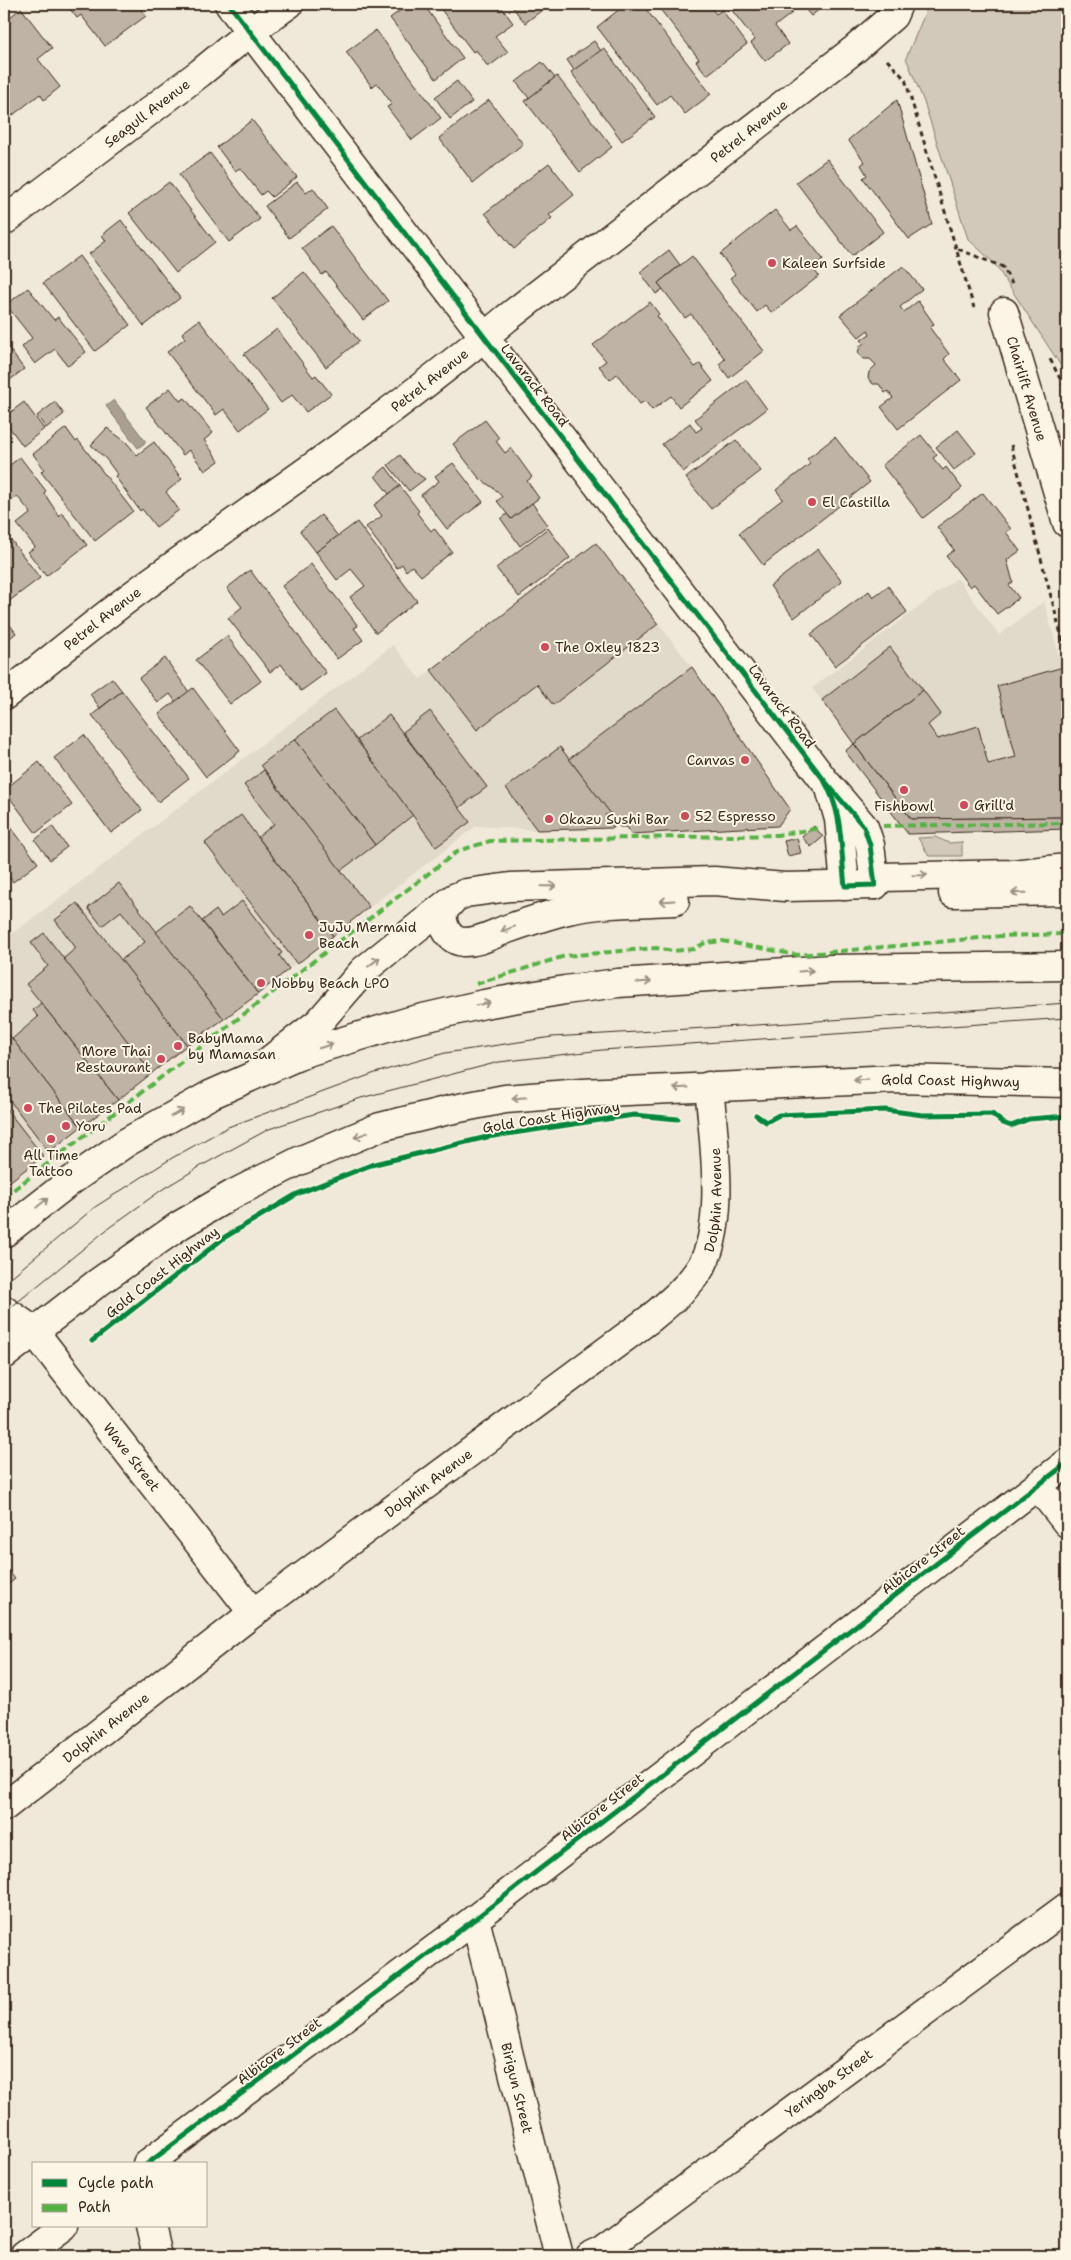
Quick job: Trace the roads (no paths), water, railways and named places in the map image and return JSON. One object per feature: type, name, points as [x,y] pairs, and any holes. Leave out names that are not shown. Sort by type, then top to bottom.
[{"type":"main road","name":"Lavarack Road","points":[[229,4],[824,780],[864,827],[870,845],[875,885]]},
{"type":"main road","name":"Seagull Avenue","points":[[4,221],[200,74],[250,32],[289,4]]},
{"type":"main road","name":"Petrel Avenue","points":[[4,696],[161,574],[316,466],[458,360],[484,337],[855,49],[896,10]]},
{"type":"main road","name":"Chairlift Avenue","points":[[1004,312],[1067,522]]},
{"type":"main road","name":"Lavarack Road","points":[[824,780],[838,812],[845,886]]},
{"type":"main road","points":[[785,886],[716,898],[605,905],[569,910],[521,924],[481,939],[466,942],[454,939],[445,928],[443,914],[446,906],[454,898],[473,891],[510,887],[714,881],[785,886],[875,885],[882,877],[1013,874],[1067,868]]},
{"type":"main road","points":[[875,885],[882,893],[1067,891]]},
{"type":"main road","points":[[248,1077],[319,1022],[364,970],[451,902]]},
{"type":"main road","points":[[4,1233],[72,1180],[127,1142],[162,1121],[248,1077],[308,1052],[410,1021],[484,1004],[618,983],[832,969],[1067,966]]},
{"type":"main road","name":"Gold Coast Highway","points":[[4,1355],[33,1330],[141,1251],[235,1193],[299,1161],[380,1127],[449,1110],[505,1099],[709,1086],[896,1079],[1067,1083]]},
{"type":"main road","name":"Dolphin Avenue","points":[[4,1807],[253,1613],[652,1318],[682,1292],[700,1268],[712,1242],[716,1207],[709,1086]]},
{"type":"main road","name":"Wave Street","points":[[4,1310],[33,1330],[253,1613]]},
{"type":"main road","name":"Albicore Street","points":[[150,2162],[475,1919],[1067,1463]]},
{"type":"main road","points":[[1038,1486],[1067,1523]]},
{"type":"main road","name":"Yeringba Street","points":[[590,2256],[603,2250],[1067,1907]]},
{"type":"main road","name":"Birigun Street","points":[[475,1919],[559,2256]]},
{"type":"main road","points":[[24,2256],[61,2228]]},
{"type":"main road","points":[[150,2228],[157,2256]]},
{"type":"tram line","points":[[4,1283],[95,1207],[172,1158],[228,1127],[375,1073],[445,1053],[552,1037],[790,1023],[1067,1003]]},
{"type":"tram line","points":[[4,1313],[110,1227],[163,1189],[201,1166],[269,1129],[361,1098],[499,1062],[602,1050],[1067,1018]]},
{"type":"place","name":"Kaleen Surfside","points":[[772,263]]},
{"type":"place","name":"El Castilla","points":[[812,502]]},
{"type":"place","name":"The Oxley 1823","points":[[545,647]]},
{"type":"place","name":"Canvas","points":[[745,760]]},
{"type":"place","name":"Fishbowl","points":[[904,790]]},
{"type":"place","name":"Grill'd","points":[[964,805]]},
{"type":"place","name":"52 Espresso","points":[[685,816]]},
{"type":"place","name":"Okazu Sushi Bar","points":[[549,819]]},
{"type":"place","name":"JuJu Mermaid Beach","points":[[309,935]]},
{"type":"place","name":"Nobby Beach LPO","points":[[261,983]]},
{"type":"place","name":"BabyMama by Mamasan","points":[[178,1046]]},
{"type":"place","name":"More Thai Restaurant","points":[[161,1059]]},
{"type":"place","name":"The Pilates Pad","points":[[28,1108]]},
{"type":"place","name":"Yoru","points":[[66,1126]]},
{"type":"place","name":"All Time Tattoo","points":[[51,1139]]}]
